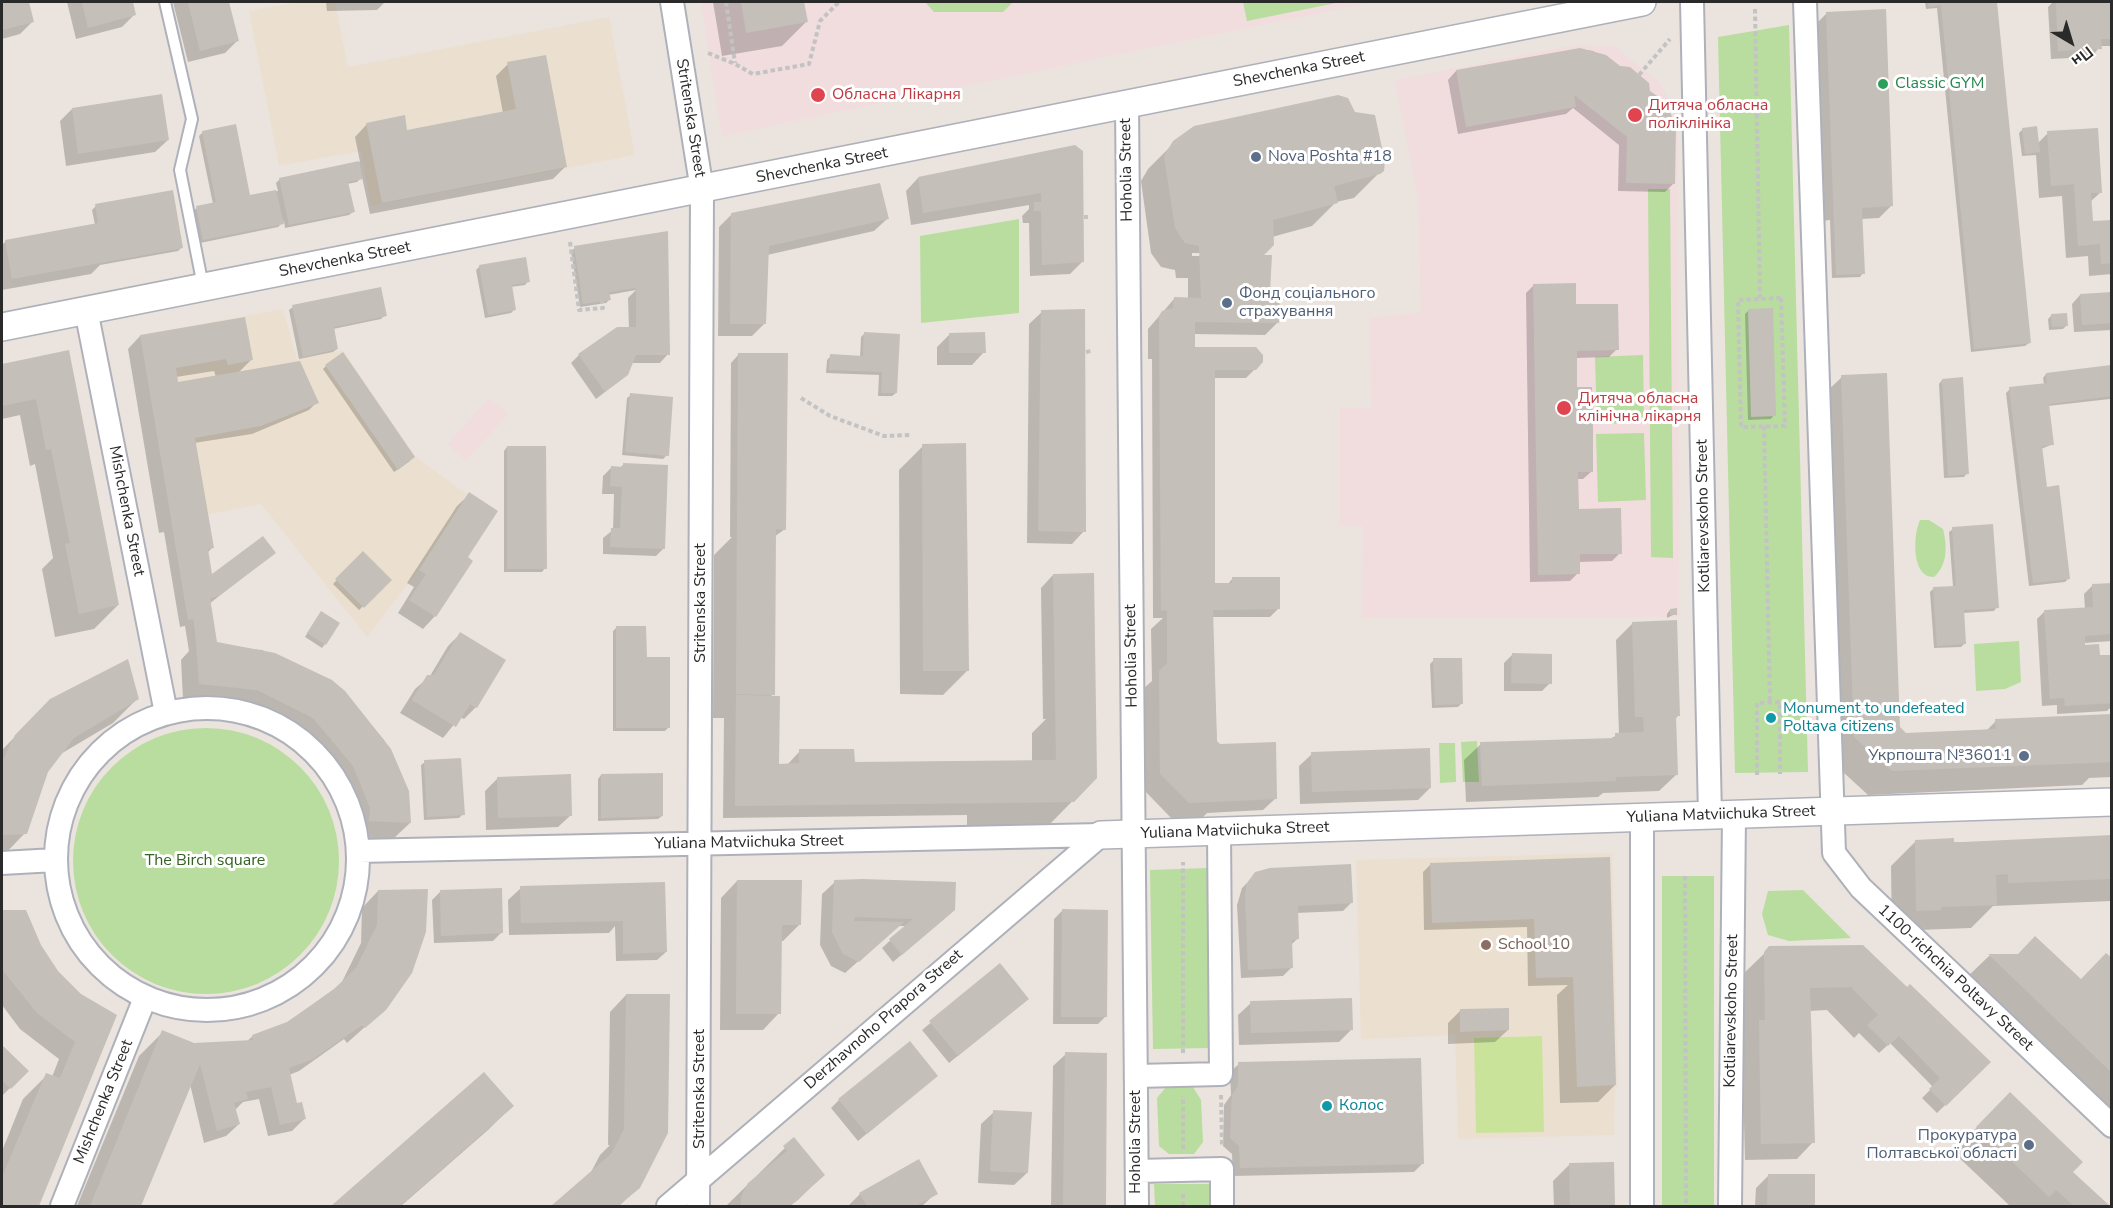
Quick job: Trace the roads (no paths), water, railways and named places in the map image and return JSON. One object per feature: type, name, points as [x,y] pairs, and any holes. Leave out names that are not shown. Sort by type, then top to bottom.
[{"type":"street","name":"Stritenska Street","points":[[672,2],[702,190],[698,1206]]},
{"type":"street","name":"Shevchenka Street","points":[[2,327],[1642,2]]},
{"type":"street","name":"Kotliarevskoho Street","points":[[1692,2],[1722,815],[1730,1206]]},
{"type":"street","points":[[1805,2],[1833,812]]},
{"type":"street","name":"Hoholia Street","points":[[1127,105],[1137,1206]]},
{"type":"street","name":"Mishchenka Street","points":[[86,310],[166,713]]},
{"type":"street","points":[[204,707],[243,711],[279,725],[311,748],[335,778],[352,813],[358,851],[354,895],[338,936],[310,970],[274,995],[232,1009],[188,1010],[145,998],[108,975],[79,943],[61,903],[54,860],[60,821],[70,793],[98,753],[129,728],[166,713],[204,707]]},
{"type":"street","name":"Yuliana Matviichuka Street","points":[[358,851],[1134,835],[2112,802]]},
{"type":"street","name":"1100-richchia Poltavy Street","points":[[1833,812],[1834,853],[1861,888],[2112,1126]]},
{"type":"street","points":[[1642,817],[1642,1206]]},
{"type":"street","points":[[1136,1076],[1221,1074],[1219,832]]},
{"type":"street","name":"Derzhavnoho Prapora Street","points":[[668,1206],[1101,835]]},
{"type":"street","points":[[2,863],[54,860]]},
{"type":"street","name":"Mishchenka Street","points":[[62,1206],[145,998]]},
{"type":"street","points":[[1137,1171],[1222,1169],[1222,1206]]},
{"type":"lane","points":[[165,2],[192,118],[180,170],[203,287]]},
{"type":"place","name":"Classic GYM","points":[[1883,84]]},
{"type":"place","name":"Обласна Лікарня","points":[[818,95]]},
{"type":"place","name":"Дитяча обласна поліклініка","points":[[1635,115]]},
{"type":"place","name":"Nova Poshta #18","points":[[1256,157]]},
{"type":"place","name":"Фонд соціального страхування","points":[[1227,303]]},
{"type":"place","name":"Дитяча обласна клінічна лікарня","points":[[1564,408]]},
{"type":"place","name":"Monument to undefeated Poltava citizens","points":[[1771,718]]},
{"type":"place","name":"Укрпошта №36011","points":[[2024,756]]},
{"type":"place","name":"School 10","points":[[1486,945]]},
{"type":"place","name":"Колос","points":[[1327,1106]]},
{"type":"place","name":"Прокуратура Полтавської області","points":[[2029,1145]]},
{"type":"park label","name":"The Birch square","points":[[205,861]]}]
